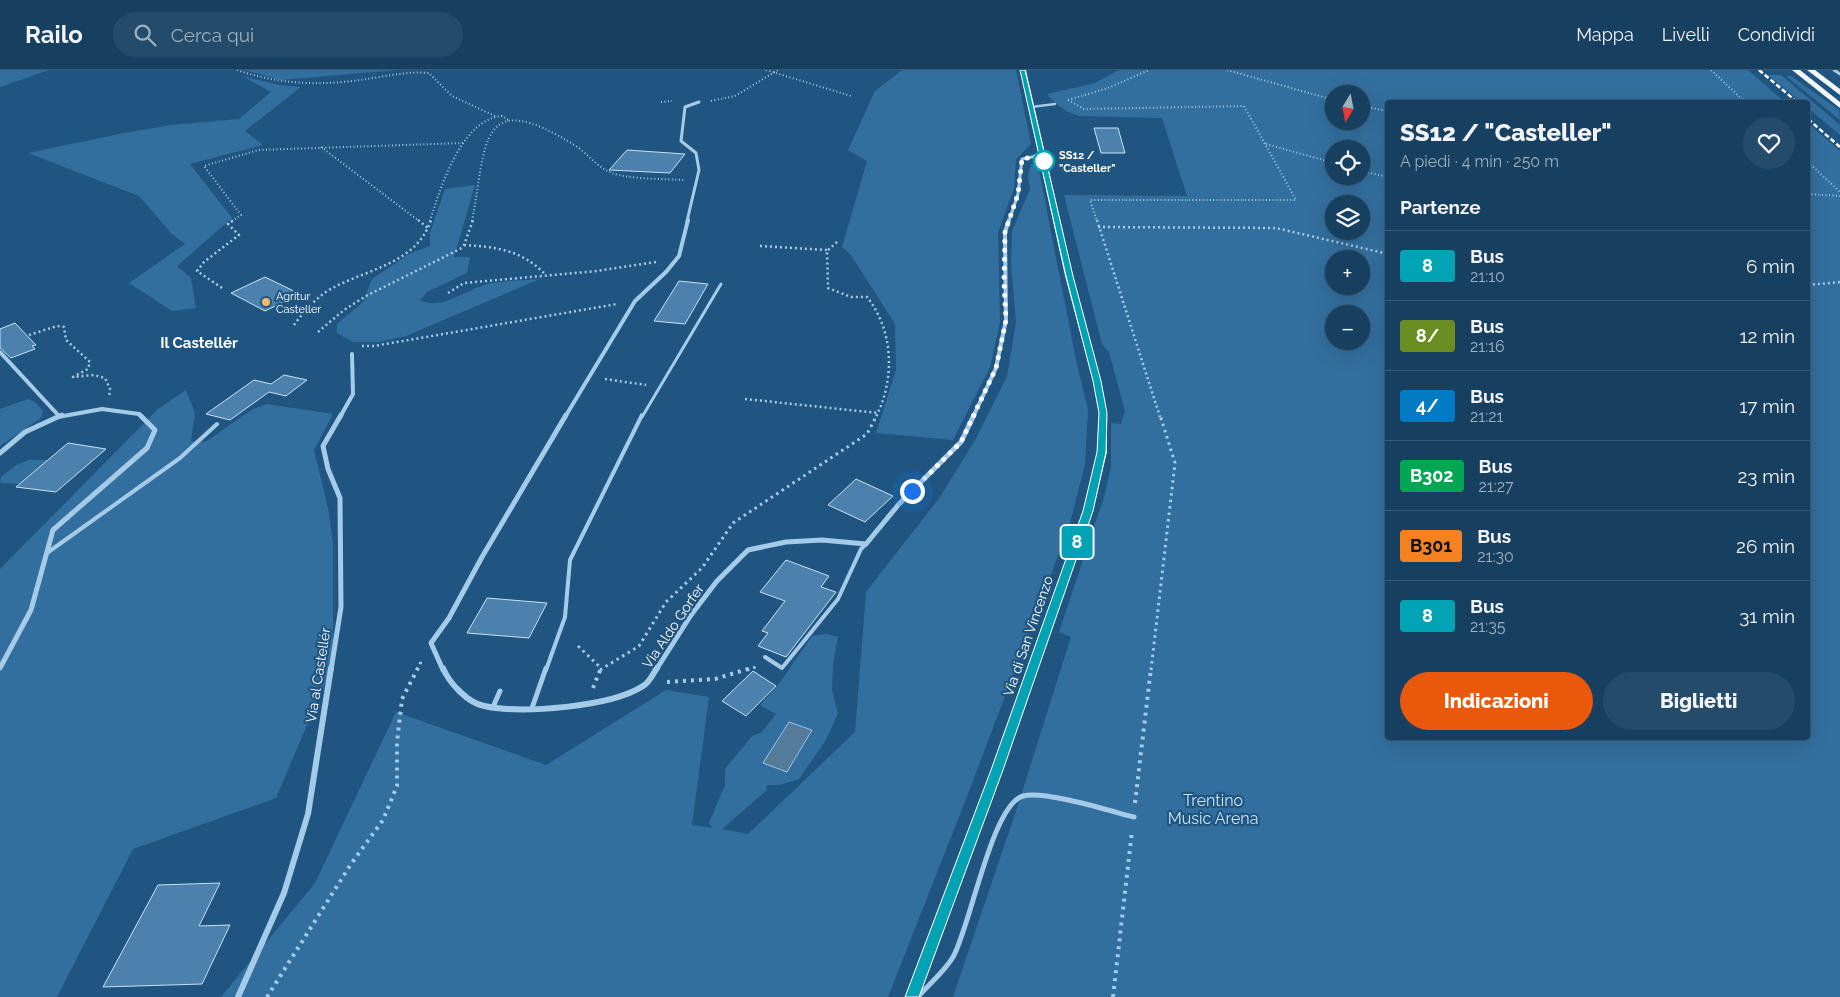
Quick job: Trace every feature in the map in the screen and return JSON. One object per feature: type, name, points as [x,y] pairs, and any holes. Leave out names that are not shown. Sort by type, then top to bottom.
[{"type":"highway","points":[[1796,70],[1840,106]]},
{"type":"highway","points":[[1811,70],[1840,93]]},
{"type":"main road","name":"Via di San Vincenzo","points":[[912,997],[1000,761],[1088,511],[1102,452],[1103,413],[1097,381],[1069,276],[1023,70]]},
{"type":"street","points":[[431,643],[449,618],[482,558],[635,301],[666,272],[679,256],[699,170],[696,153],[681,141],[685,107],[699,102]]},
{"type":"street","points":[[866,544],[899,504],[961,442],[996,368],[1006,320],[1004,282],[1005,232],[1018,194],[1022,159],[1042,155]]},
{"type":"street","points":[[0,352],[59,416]]},
{"type":"street","name":"Via al Castellér","points":[[238,997],[284,893],[308,814],[341,607],[338,549],[340,498],[328,469],[323,446],[353,394],[352,354]]},
{"type":"street","points":[[0,453],[25,432],[59,416],[102,409],[139,414],[155,430],[147,448],[53,530],[30,610],[0,668]]},
{"type":"street","name":"Via Aldo Gorfer","points":[[431,643],[446,676],[462,693],[483,706],[532,708],[585,706],[644,686],[691,615],[717,581],[748,550],[786,542],[822,540],[866,544]]},
{"type":"lane","points":[[1031,107],[1056,104]]},
{"type":"lane","points":[[532,708],[565,617],[570,560],[648,404],[721,284]]},
{"type":"lane","points":[[47,553],[180,458],[217,424]]},
{"type":"lane","points":[[765,657],[782,668],[838,599],[866,544]]},
{"type":"lane","points":[[494,707],[500,691]]},
{"type":"lane","points":[[918,997],[953,957],[1000,821],[1012,802],[1025,795],[1088,805],[1134,817]]},
{"type":"path","points":[[237,70],[269,81],[293,85],[337,83],[409,72],[422,72],[434,76],[448,93],[496,116]]},
{"type":"path","points":[[766,70],[851,96]]},
{"type":"path","points":[[660,102],[723,100],[735,96],[778,70]]},
{"type":"path","points":[[1056,104],[1108,88],[1149,70]]},
{"type":"path","points":[[1226,70],[1325,98]]},
{"type":"path","points":[[1711,70],[1743,100]]},
{"type":"path","points":[[1068,100],[1084,109],[1244,106],[1296,200],[1090,200],[1175,463],[1113,997]]},
{"type":"path","points":[[1370,108],[1385,110]]},
{"type":"path","points":[[294,324],[305,308],[321,296],[341,284],[382,268],[420,240],[428,228],[436,199],[454,154],[489,119],[502,116],[508,120]]},
{"type":"path","points":[[318,332],[366,296],[455,252],[464,245],[469,234],[488,135],[496,125],[508,120],[523,120],[577,147],[605,170],[613,174],[697,181]]},
{"type":"path","points":[[222,288],[197,271],[204,262],[239,234],[228,224],[240,215],[204,166],[258,150],[463,143]]},
{"type":"path","points":[[1265,144],[1325,161]]},
{"type":"path","points":[[320,147],[428,228]]},
{"type":"path","points":[[1810,164],[1840,192]]},
{"type":"path","points":[[1370,173],[1385,176]]},
{"type":"path","points":[[1810,194],[1840,196]]},
{"type":"path","points":[[1098,227],[1276,228],[1385,253]]},
{"type":"path","points":[[760,246],[827,250],[837,242]]},
{"type":"path","points":[[464,245],[501,248],[521,253],[531,258],[545,275]]},
{"type":"path","points":[[585,706],[601,668],[639,646],[666,602],[702,568],[733,523],[867,434],[878,414],[884,400],[890,367],[886,339],[876,308],[867,297],[852,297],[828,288],[827,250]]},
{"type":"path","points":[[448,293],[464,284],[615,269],[662,261]]},
{"type":"path","points":[[1810,285],[1840,282]]},
{"type":"path","points":[[357,346],[374,346],[635,301]]},
{"type":"path","points":[[29,335],[57,326],[64,327],[66,340],[90,362],[88,369],[73,377],[90,373],[100,375],[111,389],[102,409]]},
{"type":"path","points":[[589,377],[659,386]]},
{"type":"path","points":[[745,399],[878,414]]},
{"type":"path","points":[[267,997],[351,864],[383,820],[397,786],[397,742],[402,698],[431,643]]},
{"type":"path","points":[[578,646],[601,668]]},
{"type":"path","points":[[659,682],[678,683],[722,677],[755,667],[765,657]]},
{"type":"green space","points":[[0,70],[49,70],[0,87]]},
{"type":"green space","points":[[245,70],[398,70],[281,80]]},
{"type":"green space","points":[[902,70],[1016,70],[1031,144],[1016,159],[1014,188],[998,233],[1000,322],[990,367],[953,440],[876,433],[896,370],[895,324],[851,255],[842,247],[867,161],[848,150],[875,91]]},
{"type":"green space","name":"Trentino Music Arena","points":[[1119,70],[1748,70],[1783,100],[1385,100],[1385,740],[1810,740],[1810,125],[1840,151],[1840,997],[953,997],[1017,808],[1071,637],[1059,632],[1104,497],[1111,467],[1111,423],[1121,424],[1125,411],[1109,352],[1102,344],[1064,195],[1187,196],[1162,118],[1079,116],[1061,108],[1047,94],[1095,83]]},
{"type":"green space","points":[[1768,75],[1781,75],[1840,125],[1840,135],[1810,110],[1810,100],[1799,100]]},
{"type":"green space","points":[[242,76],[279,85],[301,87],[245,131],[263,145],[190,164],[232,218],[177,266],[191,278],[196,308],[172,311],[129,283],[185,244],[172,234],[139,196],[28,153],[172,125],[239,119],[271,92]]},
{"type":"green space","points":[[1786,76],[1791,76],[1839,110],[1840,120]]},
{"type":"green space","points":[[1031,164],[1038,165],[1076,360],[1088,409],[1085,464],[1069,527],[968,794],[888,997],[221,997],[315,883],[396,712],[546,765],[666,690],[709,697],[692,825],[713,828],[709,823],[725,785],[725,769],[752,736],[761,733],[776,714],[760,705],[781,681],[812,636],[826,634],[838,637],[833,664],[832,690],[838,713],[826,740],[799,779],[780,785],[767,785],[766,791],[722,829],[748,834],[855,732],[866,592],[940,497],[975,440],[1007,376],[1016,323],[1011,263],[1012,231],[1030,189],[1028,176]]},
{"type":"green space","points":[[475,185],[454,257],[470,257],[467,273],[427,292],[420,300],[428,303],[443,302],[489,284],[540,279],[406,336],[378,342],[353,342],[337,333],[337,324],[363,302],[372,279],[409,254],[430,246],[430,233],[445,189]]},
{"type":"green space","points":[[186,390],[195,413],[191,441],[205,442],[253,409],[267,404],[333,414],[314,450],[328,508],[333,543],[333,664],[276,798],[133,849],[57,997],[0,997],[0,569],[158,409]]},
{"type":"green space","points":[[28,399],[35,402],[43,411],[41,418],[0,446],[0,409]]},
{"type":"green space","points":[[29,460],[48,460],[19,484],[0,483],[1,477],[16,465]]},
{"type":"shaded area","points":[[789,722],[812,730],[787,772],[763,763]]},
{"type":"building","points":[[1094,128],[1118,128],[1125,153],[1101,153]]},
{"type":"building","points":[[627,150],[685,154],[670,173],[609,170]]},
{"type":"building","name":"Agritur Casteller","points":[[265,277],[300,294],[265,311],[231,293]]},
{"type":"building","points":[[679,281],[708,284],[685,324],[654,321]]},
{"type":"building","points":[[15,323],[36,345],[32,346],[35,349],[11,358],[0,348],[0,329]]},
{"type":"building","points":[[284,375],[307,380],[286,396],[269,392],[230,420],[206,414],[254,380],[271,384]]},
{"type":"building","points":[[68,443],[106,449],[56,492],[16,487]]},
{"type":"building","points":[[856,479],[893,496],[865,522],[828,505]]},
{"type":"building","points":[[786,560],[829,576],[821,587],[836,592],[786,657],[758,646],[768,633],[762,631],[785,601],[760,592]]},
{"type":"building","points":[[487,598],[547,603],[529,638],[467,633]]},
{"type":"building","points":[[753,671],[776,686],[746,716],[722,701]]},
{"type":"building","points":[[220,883],[199,926],[230,925],[202,984],[103,987],[158,885]]},
{"type":"railway","points":[[1759,70],[1795,100]]},
{"type":"railway","points":[[1810,121],[1840,147]]},
{"type":"bus line","name":"8","points":[[912,997],[997,770],[1088,511],[1102,452],[1104,433],[1103,413],[1097,381],[1069,276],[1023,70]]},
{"type":"place","name":"SS12 / \"Casteller\"","points":[[1044,161]]},
{"type":"place","name":"Agritur Casteller","points":[[266,302]]},
{"type":"district","name":"Il Castellér","points":[[199,343]]},
{"type":"route","points":[[912,491],[961,442],[996,368],[1006,320],[1004,282],[1005,232],[1018,194],[1022,159],[1029,156],[1042,155],[1044,161]]}]
